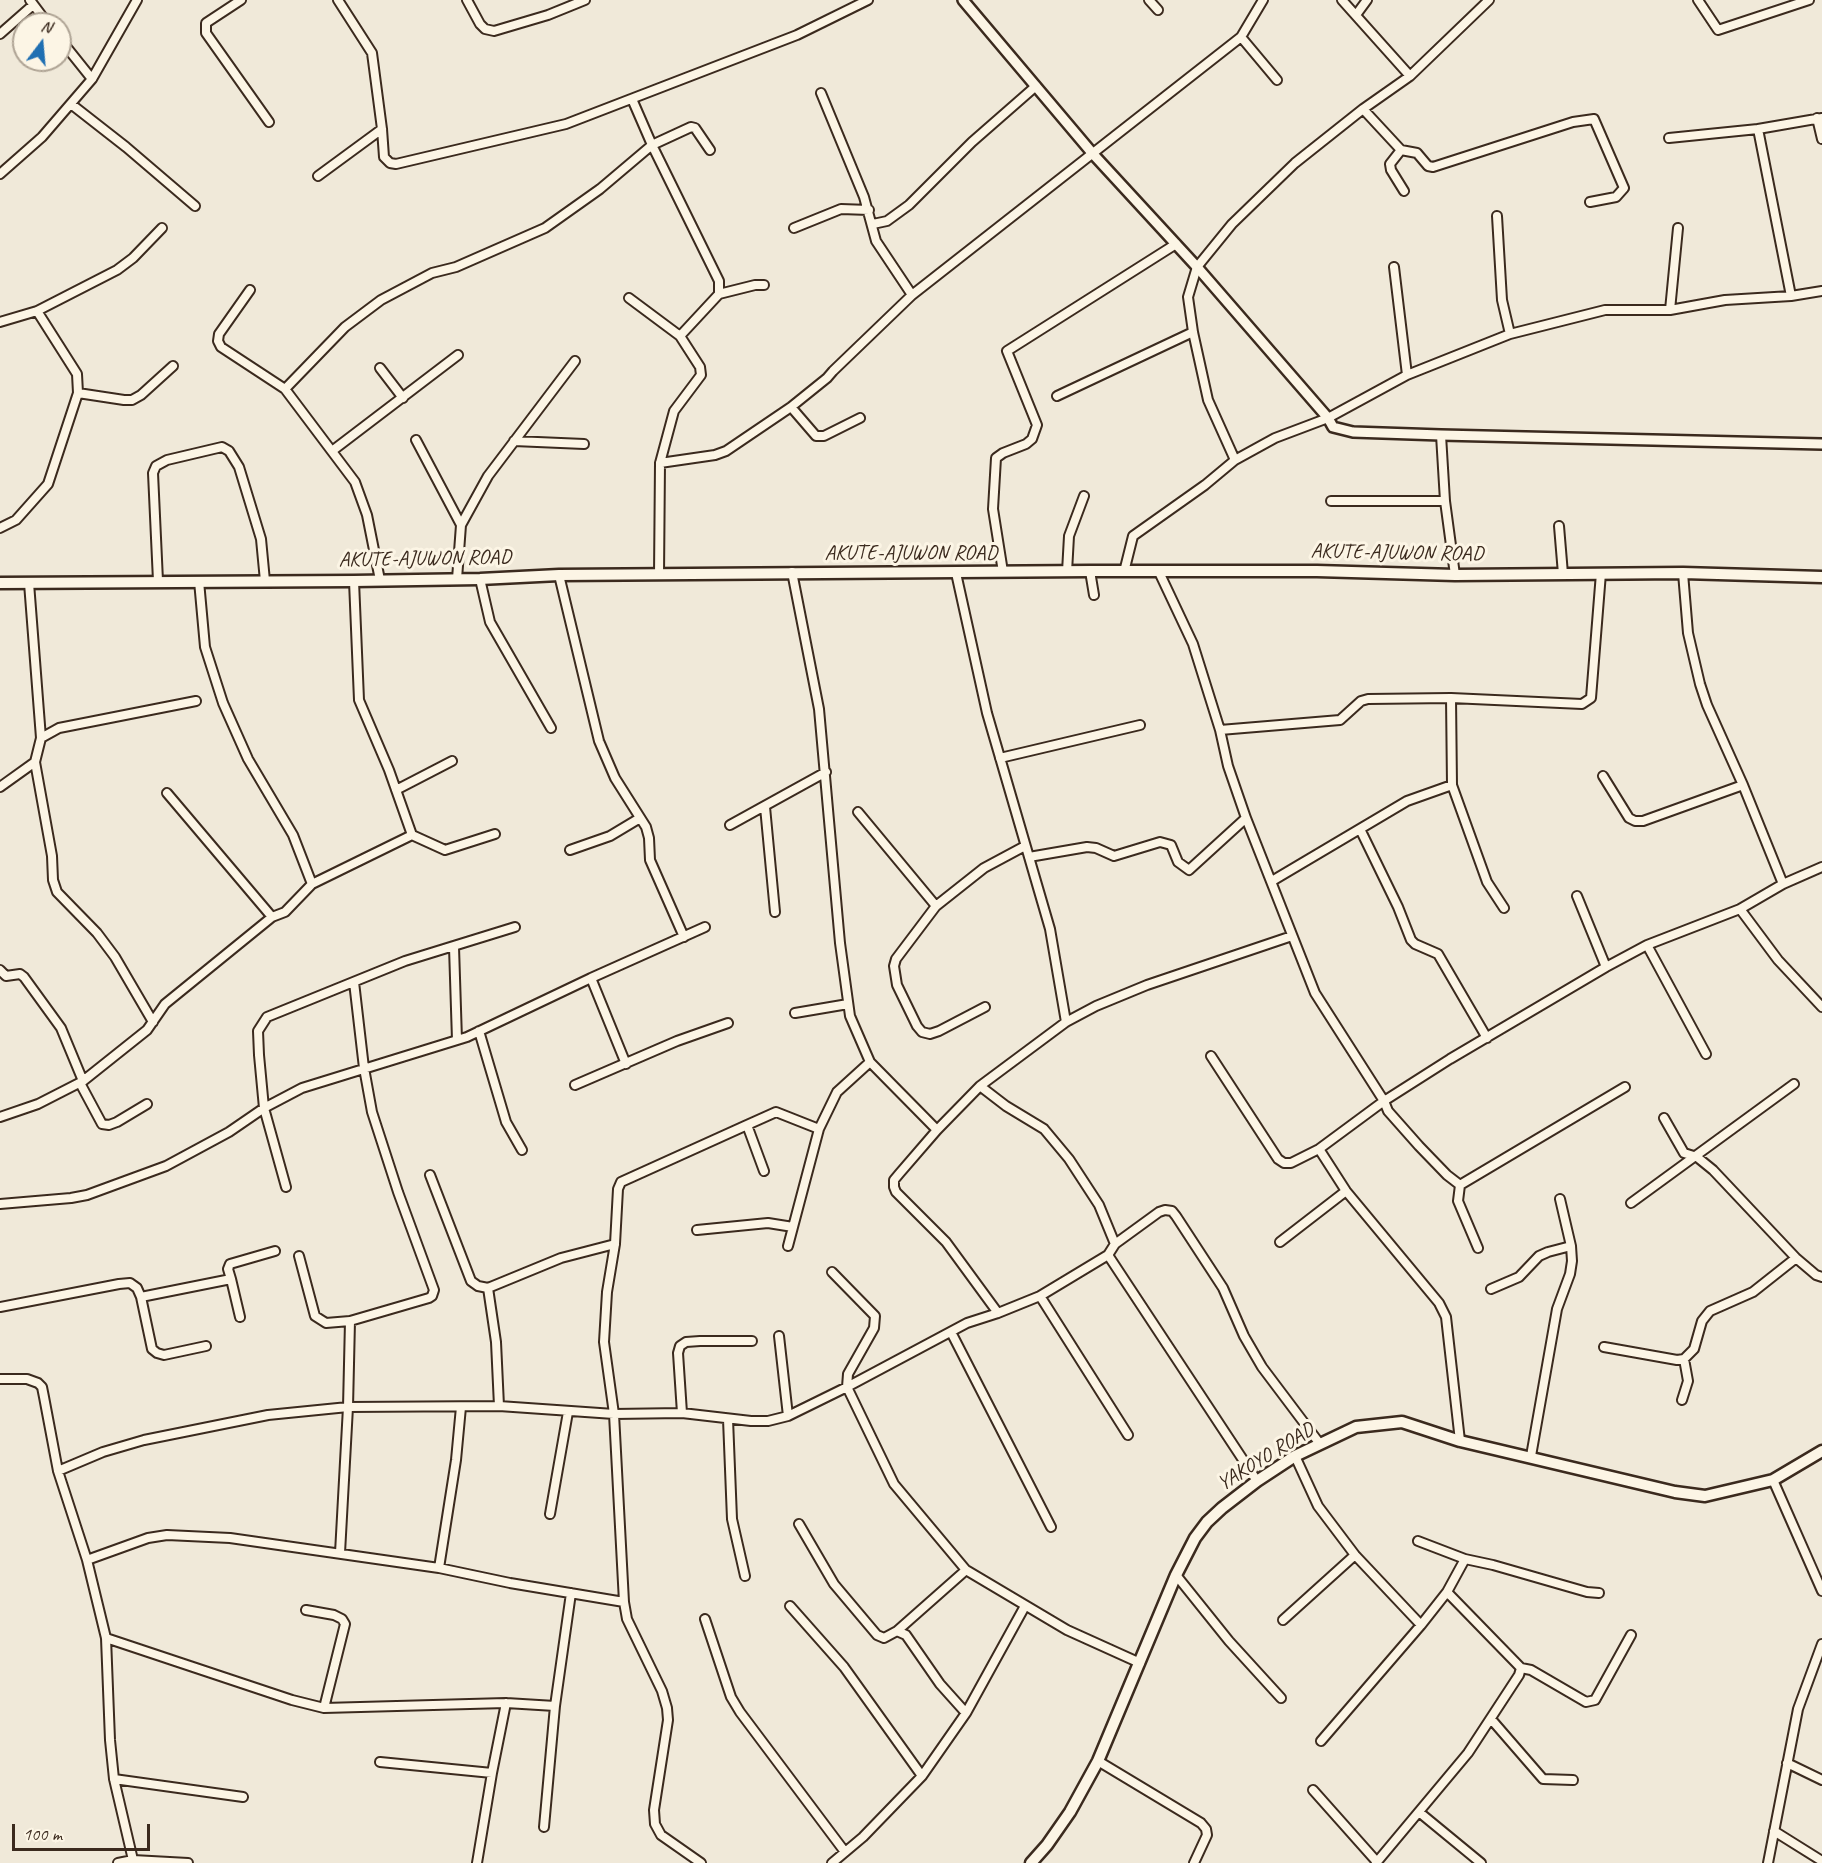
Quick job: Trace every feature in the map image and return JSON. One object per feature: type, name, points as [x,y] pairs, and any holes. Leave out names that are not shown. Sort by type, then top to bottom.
[{"type":"main road","name":"AKUTE-AJUWON ROAD","points":[[0,583],[354,581],[792,572],[1090,571],[1317,571],[1455,575],[1683,573],[1822,577]]},
{"type":"main road","name":"YAKOYO ROAD","points":[[1031,1863],[1070,1812],[1098,1761],[1189,1547],[1207,1522],[1257,1481],[1295,1456],[1356,1427],[1402,1422],[1460,1441],[1675,1492],[1705,1496],[1773,1480],[1822,1451]]},
{"type":"street","points":[[0,174],[42,137],[92,79],[137,0]]},
{"type":"street","points":[[241,0],[206,23],[206,33],[269,122]]},
{"type":"street","points":[[338,0],[372,53],[384,157],[390,163],[396,164],[566,124],[797,35],[868,0]]},
{"type":"street","points":[[467,0],[480,24],[485,29],[494,31],[548,15],[585,0]]},
{"type":"street","points":[[963,0],[1093,154],[1197,267],[1328,418],[1333,428],[1441,435],[1822,444]]},
{"type":"street","points":[[1149,0],[1158,10]]},
{"type":"street","points":[[660,463],[715,455],[726,451],[791,407],[827,378],[912,295],[1241,37],[1263,0]]},
{"type":"street","points":[[1342,0],[1410,76]]},
{"type":"street","points":[[1356,15],[1367,0]]},
{"type":"street","points":[[1235,460],[1208,400],[1193,332],[1188,297],[1197,267],[1232,224],[1287,171],[1363,109],[1410,76],[1489,0]]},
{"type":"street","points":[[1698,0],[1718,30],[1809,0]]},
{"type":"street","points":[[0,34],[32,2]]},
{"type":"street","points":[[1241,37],[1277,80]]},
{"type":"street","points":[[72,54],[92,79]]},
{"type":"street","points":[[873,225],[887,221],[909,206],[972,142],[1036,86]]},
{"type":"street","points":[[821,93],[869,210],[876,241],[912,295]]},
{"type":"street","points":[[633,99],[652,145],[719,281],[719,294]]},
{"type":"street","points":[[70,104],[126,147],[195,206]]},
{"type":"street","points":[[1363,109],[1401,150],[1417,153],[1428,166],[1437,166],[1573,122],[1594,119],[1624,188],[1616,197],[1590,202]]},
{"type":"street","points":[[1669,138],[1758,129],[1820,118],[1822,139]]},
{"type":"street","points":[[285,389],[345,327],[381,300],[432,273],[456,267],[544,228],[600,189],[652,145],[691,127],[695,128],[710,150]]},
{"type":"street","points":[[318,176],[382,129]]},
{"type":"street","points":[[1758,129],[1791,296]]},
{"type":"street","points":[[1401,150],[1390,164],[1391,170],[1404,191]]},
{"type":"street","points":[[794,228],[841,209],[869,210]]},
{"type":"street","points":[[1497,216],[1502,300],[1510,334]]},
{"type":"street","points":[[0,322],[37,311],[117,270],[133,258],[162,228]]},
{"type":"street","points":[[1670,310],[1678,228]]},
{"type":"street","points":[[1003,572],[993,509],[996,482],[994,466],[996,458],[1003,453],[1026,444],[1032,439],[1037,425],[1006,351],[1176,244]]},
{"type":"street","points":[[1394,267],[1407,375]]},
{"type":"street","points":[[680,336],[719,294],[764,285]]},
{"type":"street","points":[[250,290],[219,334],[218,341],[221,347],[285,389],[355,482],[367,515],[380,580]]},
{"type":"street","points":[[1124,572],[1133,536],[1205,485],[1235,460],[1275,438],[1328,418],[1407,375],[1510,334],[1605,310],[1670,310],[1725,300],[1791,296],[1822,291]]},
{"type":"street","points":[[629,298],[680,336],[700,367],[701,375],[674,411],[660,463],[659,575]]},
{"type":"street","points":[[0,528],[16,520],[48,484],[78,393],[77,375],[37,311]]},
{"type":"street","points":[[1057,396],[1193,332]]},
{"type":"street","points":[[332,451],[458,355]]},
{"type":"street","points":[[458,579],[461,525],[488,476],[575,361]]},
{"type":"street","points":[[78,393],[132,400],[141,395],[173,366]]},
{"type":"street","points":[[380,368],[403,398]]},
{"type":"street","points":[[791,407],[816,436],[824,436],[860,418]]},
{"type":"street","points":[[1441,435],[1445,501],[1455,575]]},
{"type":"street","points":[[416,440],[461,525]]},
{"type":"street","points":[[514,441],[584,444]]},
{"type":"street","points":[[158,581],[153,473],[156,466],[167,460],[222,447],[229,451],[239,467],[261,539],[265,581]]},
{"type":"street","points":[[1067,572],[1070,536],[1084,496]]},
{"type":"street","points":[[1331,501],[1445,501]]},
{"type":"street","points":[[1559,526],[1563,573]]},
{"type":"street","points":[[1090,571],[1094,595]]},
{"type":"street","points":[[792,572],[819,709],[840,943],[850,1016],[870,1062],[937,1130]]},
{"type":"street","points":[[1159,572],[1193,645],[1220,730],[1228,766],[1246,818],[1315,993],[1384,1101],[1388,1111],[1447,1175],[1460,1185]]},
{"type":"street","points":[[956,573],[987,713],[1050,929],[1066,1022]]},
{"type":"street","points":[[1220,730],[1340,720],[1361,701],[1368,699],[1451,698],[1582,704],[1591,698],[1601,573]]},
{"type":"street","points":[[1683,573],[1689,633],[1700,684],[1783,884]]},
{"type":"street","points":[[559,575],[599,741],[615,778],[650,838],[650,860],[684,937]]},
{"type":"street","points":[[480,579],[490,622],[551,728]]},
{"type":"street","points":[[199,581],[205,647],[223,703],[248,759],[293,835],[312,884]]},
{"type":"street","points":[[354,581],[359,700],[389,770],[412,835],[445,850],[495,834]]},
{"type":"street","points":[[29,583],[41,738],[35,762],[52,856],[53,879],[57,891],[97,933],[115,957],[153,1022]]},
{"type":"street","points":[[1451,698],[1452,785],[1487,882],[1504,909]]},
{"type":"street","points":[[41,738],[59,728],[196,701]]},
{"type":"street","points":[[1000,758],[1140,725]]},
{"type":"street","points":[[396,790],[452,761]]},
{"type":"street","points":[[0,787],[35,762]]},
{"type":"street","points":[[730,825],[826,772]]},
{"type":"street","points":[[1603,776],[1629,818],[1635,821],[1642,821],[1743,785]]},
{"type":"street","points":[[1272,881],[1407,801],[1452,785]]},
{"type":"street","points":[[167,793],[272,917]]},
{"type":"street","points":[[765,807],[775,912]]},
{"type":"street","points":[[858,812],[936,906]]},
{"type":"street","points":[[1029,857],[1087,847],[1114,855],[1160,842],[1171,845],[1178,861],[1189,870],[1246,818]]},
{"type":"street","points":[[570,850],[610,836],[640,819]]},
{"type":"street","points":[[1360,829],[1398,907],[1411,940],[1438,954],[1487,1038]]},
{"type":"street","points":[[0,1117],[38,1104],[82,1082],[147,1030],[165,1004],[272,917],[285,912],[312,884],[412,835]]},
{"type":"street","points":[[985,1007],[939,1031],[930,1034],[922,1032],[897,985],[894,966],[896,959],[936,906],[984,868],[1025,846]]},
{"type":"street","points":[[1211,1056],[1278,1159],[1284,1163],[1291,1163],[1318,1149],[1384,1101],[1606,967],[1647,945],[1740,909],[1783,884],[1822,867]]},
{"type":"street","points":[[1577,896],[1606,967]]},
{"type":"street","points":[[1740,909],[1778,960],[1822,1007]]},
{"type":"street","points":[[286,1187],[264,1108],[258,1031],[267,1017],[405,961],[515,927]]},
{"type":"street","points":[[0,1204],[71,1198],[166,1166],[229,1132],[264,1108],[302,1088],[457,1040],[705,927]]},
{"type":"street","points":[[998,1313],[945,1242],[896,1192],[894,1180],[937,1130],[980,1086],[1066,1022],[1096,1006],[1146,985],[1292,936]]},
{"type":"street","points":[[1647,945],[1706,1054]]},
{"type":"street","points":[[454,947],[457,1040]]},
{"type":"street","points":[[0,970],[6,976],[20,974],[24,977],[61,1028],[82,1082],[102,1124],[109,1125],[117,1122],[147,1104]]},
{"type":"street","points":[[591,978],[626,1064]]},
{"type":"street","points":[[299,1256],[315,1316],[326,1323],[350,1320],[429,1299],[434,1290],[372,1112],[364,1068],[354,982]]},
{"type":"street","points":[[795,1013],[848,1004]]},
{"type":"street","points":[[575,1085],[677,1041],[728,1023]]},
{"type":"street","points":[[479,1031],[507,1122],[522,1150]]},
{"type":"street","points":[[788,1246],[819,1129],[837,1092],[870,1062]]},
{"type":"street","points":[[1631,1203],[1794,1084]]},
{"type":"street","points":[[980,1086],[1006,1106],[1044,1129],[1069,1159],[1099,1206],[1115,1244]]},
{"type":"street","points":[[1460,1185],[1625,1087]]},
{"type":"street","points":[[701,1863],[661,1835],[655,1824],[654,1810],[668,1719],[667,1708],[662,1691],[627,1619],[624,1602],[614,1414],[604,1342],[607,1292],[615,1244],[618,1189],[621,1182],[776,1113],[819,1129]]},
{"type":"street","points":[[1664,1118],[1684,1153],[1697,1157],[1713,1170],[1796,1258],[1816,1275],[1822,1277]]},
{"type":"street","points":[[747,1125],[764,1171]]},
{"type":"street","points":[[1318,1149],[1346,1191],[1439,1303],[1446,1317],[1460,1441]]},
{"type":"street","points":[[430,1175],[471,1281],[477,1286],[488,1288],[561,1258],[615,1244]]},
{"type":"street","points":[[1460,1185],[1458,1201],[1478,1248]]},
{"type":"street","points":[[1280,1242],[1346,1191]]},
{"type":"street","points":[[1531,1456],[1557,1309],[1570,1274],[1572,1261],[1571,1246],[1560,1199]]},
{"type":"street","points":[[58,1471],[103,1452],[144,1440],[268,1415],[348,1407],[499,1406],[614,1414],[682,1413],[768,1421],[788,1416],[968,1323],[1040,1296],[1108,1255],[1115,1244],[1165,1210],[1172,1211],[1222,1288],[1244,1336],[1262,1367],[1320,1444]]},
{"type":"street","points":[[697,1230],[768,1223],[793,1227]]},
{"type":"street","points":[[1491,1289],[1518,1277],[1539,1256],[1571,1246]]},
{"type":"street","points":[[240,1317],[228,1269],[230,1264],[275,1251]]},
{"type":"street","points":[[1108,1255],[1257,1481]]},
{"type":"street","points":[[1604,1347],[1677,1360],[1684,1359],[1694,1348],[1702,1321],[1710,1311],[1753,1292],[1796,1258]]},
{"type":"street","points":[[832,1272],[875,1316],[876,1321],[871,1335],[848,1374],[847,1387],[894,1484],[966,1570],[1066,1630],[1140,1663]]},
{"type":"street","points":[[141,1297],[231,1279]]},
{"type":"street","points":[[0,1307],[130,1283],[137,1288],[141,1297],[152,1348],[157,1353],[164,1355],[206,1346]]},
{"type":"street","points":[[488,1288],[495,1342],[499,1406]]},
{"type":"street","points":[[1040,1296],[1128,1435]]},
{"type":"street","points":[[340,1553],[350,1320]]},
{"type":"street","points":[[951,1332],[1052,1527]]},
{"type":"street","points":[[779,1336],[788,1416]]},
{"type":"street","points":[[682,1413],[678,1353],[680,1346],[686,1342],[700,1341],[752,1341]]},
{"type":"street","points":[[1682,1400],[1688,1381],[1684,1359]]},
{"type":"street","points":[[0,1379],[27,1379],[42,1387],[58,1471],[87,1560],[106,1638],[114,1779],[133,1860]]},
{"type":"street","points":[[439,1568],[456,1460],[461,1407]]},
{"type":"street","points":[[550,1514],[568,1412]]},
{"type":"street","points":[[728,1419],[732,1519],[745,1576]]},
{"type":"street","points":[[1295,1456],[1318,1506],[1355,1555],[1421,1625]]},
{"type":"street","points":[[1773,1480],[1822,1591]]},
{"type":"street","points":[[799,1524],[834,1584],[877,1635],[884,1638],[897,1631],[966,1570]]},
{"type":"street","points":[[87,1560],[148,1538],[167,1534],[230,1538],[439,1568],[510,1583],[624,1602]]},
{"type":"street","points":[[1418,1541],[1465,1559],[1587,1592],[1599,1593]]},
{"type":"street","points":[[1283,1620],[1355,1555]]},
{"type":"street","points":[[1321,1741],[1421,1625],[1447,1592],[1465,1559]]},
{"type":"street","points":[[1176,1575],[1229,1641],[1281,1698]]},
{"type":"street","points":[[1447,1592],[1521,1668],[1531,1671],[1586,1702],[1595,1700],[1631,1635]]},
{"type":"street","points":[[544,1827],[555,1706],[570,1593]]},
{"type":"street","points":[[832,1863],[922,1776],[966,1713],[1024,1605]]},
{"type":"street","points":[[790,1606],[844,1667],[922,1776]]},
{"type":"street","points":[[306,1610],[334,1615],[342,1619],[345,1624],[324,1708]]},
{"type":"street","points":[[705,1619],[731,1697],[740,1712],[845,1852]]},
{"type":"street","points":[[897,1631],[906,1635],[940,1684],[966,1713]]},
{"type":"street","points":[[106,1638],[292,1700],[324,1708],[506,1703],[555,1706]]},
{"type":"street","points":[[1768,1863],[1798,1709],[1822,1644]]},
{"type":"street","points":[[1313,1790],[1376,1862],[1468,1753],[1519,1675],[1521,1668]]},
{"type":"street","points":[[477,1863],[506,1703]]},
{"type":"street","points":[[1491,1719],[1543,1779],[1573,1780]]},
{"type":"street","points":[[1098,1761],[1206,1828],[1207,1835],[1194,1863]]},
{"type":"street","points":[[381,1762],[492,1773]]},
{"type":"street","points":[[1787,1763],[1822,1780]]},
{"type":"street","points":[[114,1779],[243,1797]]},
{"type":"street","points":[[1419,1812],[1481,1863]]},
{"type":"street","points":[[1774,1831],[1822,1861]]},
{"type":"street","points":[[118,1863],[133,1860],[188,1863]]}]
